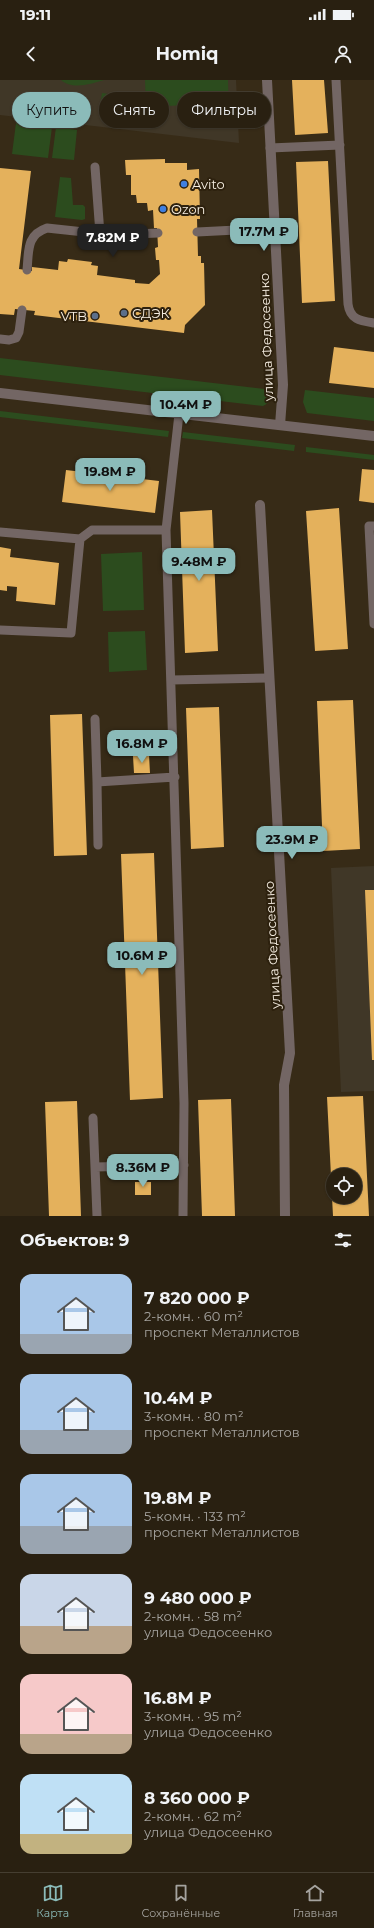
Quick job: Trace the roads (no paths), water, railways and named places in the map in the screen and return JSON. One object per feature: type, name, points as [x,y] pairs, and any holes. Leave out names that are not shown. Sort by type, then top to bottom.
[{"type":"street","name":"улица Федосеенко","points":[[267,80],[282,385],[280,425]]},
{"type":"street","points":[[0,393],[374,436]]},
{"type":"street","name":"улица Федосеенко","points":[[260,505],[290,1053],[284,1085],[285,1216]]},
{"type":"lane","points":[[336,80],[348,309],[352,316],[360,321],[374,323]]},
{"type":"lane","points":[[270,148],[340,145]]},
{"type":"lane","points":[[95,167],[100,234]]},
{"type":"lane","points":[[27,270],[30,241],[37,231],[47,228],[100,234],[158,233]]},
{"type":"lane","points":[[197,232],[274,228]]},
{"type":"lane","points":[[0,339],[9,340],[16,338],[19,332],[22,310]]},
{"type":"lane","points":[[179,414],[166,530],[175,777],[184,1165],[183,1216]]},
{"type":"lane","points":[[374,526],[369,526],[374,624]]},
{"type":"lane","points":[[0,532],[80,539],[92,530],[166,530]]},
{"type":"lane","points":[[0,630],[72,633],[80,539]]},
{"type":"lane","points":[[171,680],[269,678]]},
{"type":"lane","points":[[95,719],[98,845]]},
{"type":"lane","points":[[97,782],[175,777]]},
{"type":"lane","points":[[93,1118],[97,1216]]},
{"type":"lane","points":[[95,1167],[184,1165]]},
{"type":"place","name":"Avito","points":[[184,184]]},
{"type":"place","name":"Ozon","points":[[163,209]]},
{"type":"place","name":"СДЭК","points":[[124,313]]},
{"type":"place","name":"VTB","points":[[95,316]]}]
